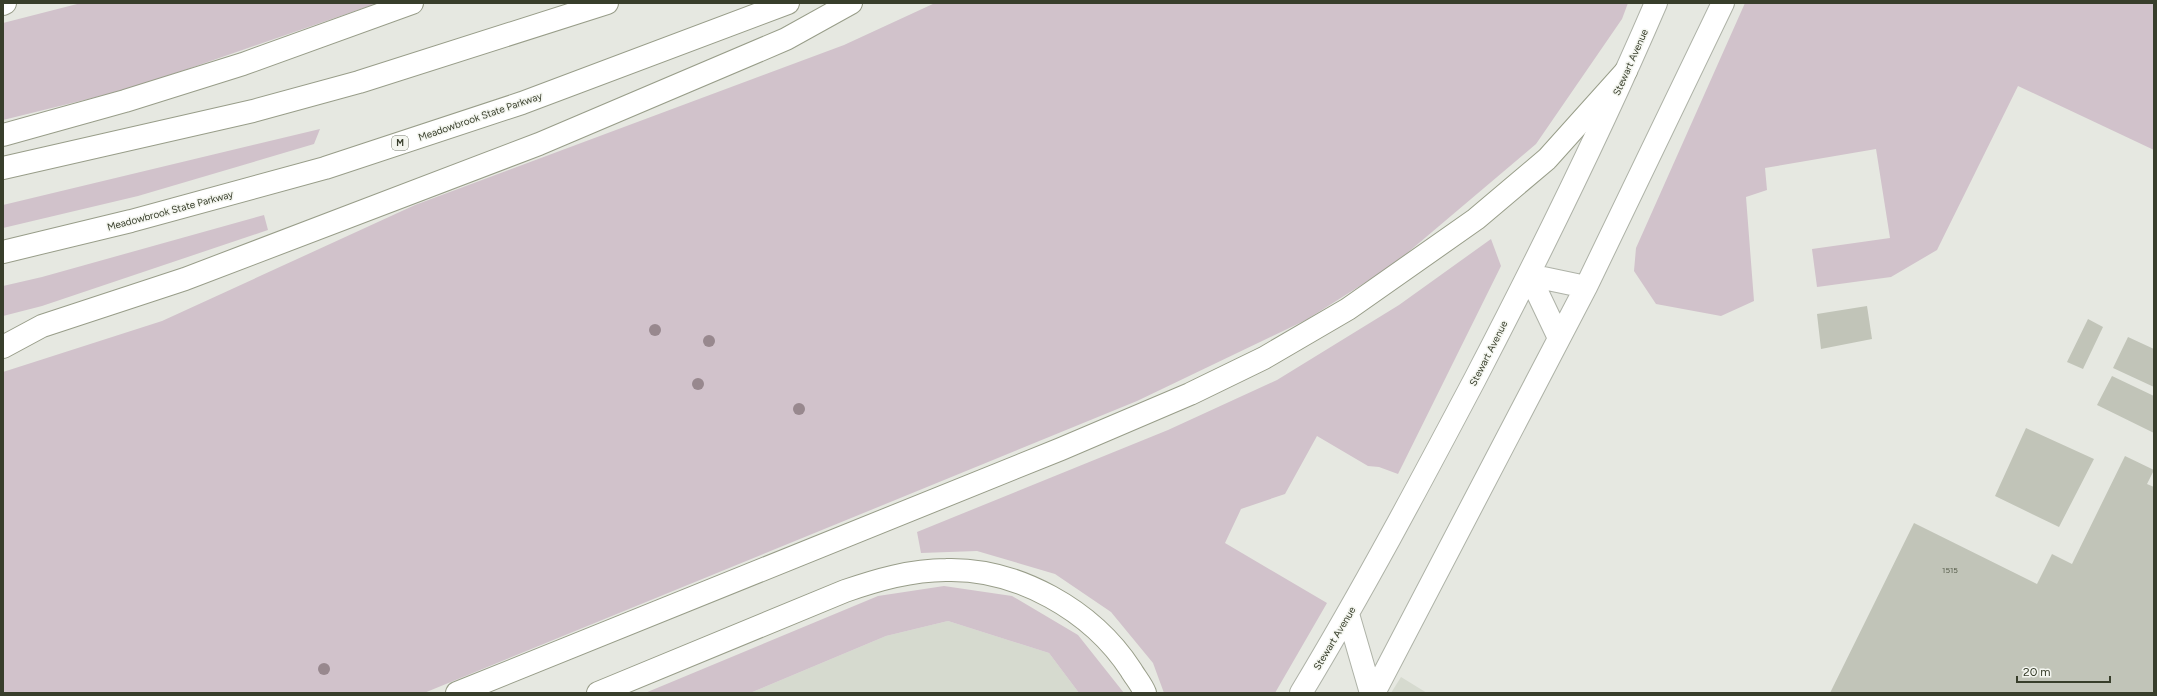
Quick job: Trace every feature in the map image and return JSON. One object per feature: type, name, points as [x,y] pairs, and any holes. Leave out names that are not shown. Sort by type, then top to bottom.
[{"type":"main road","points":[[3,135],[125,101],[243,64],[412,3]]},
{"type":"main road","points":[[3,168],[253,111],[360,82],[607,3]]},
{"type":"main road","name":"Meadowbrook State Parkway","points":[[3,252],[132,221],[325,168],[522,103],[788,3]]},
{"type":"main road","points":[[3,336],[42,326],[185,279],[539,144],[786,39],[851,3]]},
{"type":"main road","name":"Stewart Avenue","points":[[1301,693],[1348,614],[1447,431],[1528,275],[1626,71],[1656,3]]},
{"type":"main road","points":[[1372,693],[1586,286],[1723,3]]},
{"type":"main road","points":[[457,693],[1061,449],[1190,394],[1264,358],[1348,309],[1476,219],[1547,160],[1626,71]]},
{"type":"main road","points":[[1528,275],[1586,286]]},
{"type":"main road","points":[[1528,275],[1559,338]]},
{"type":"main road","points":[[3,347],[42,326]]},
{"type":"main road","points":[[598,693],[845,591],[882,578],[946,570],[989,574],[1044,592],[1095,627],[1120,653],[1145,693]]},
{"type":"main road","points":[[1348,614],[1372,693]]},
{"type":"shaded area","points":[[81,3],[378,3],[133,88],[3,120],[3,23]]},
{"type":"shaded area","points":[[935,3],[1628,3],[1622,19],[1536,144],[1393,265],[1306,320],[1137,401],[424,693],[3,693],[3,372],[162,321],[415,205],[844,45]]},
{"type":"shaded area","points":[[1745,3],[2154,3],[2154,150],[2018,86],[1937,250],[1891,277],[1817,287],[1812,249],[1890,238],[1876,149],[1765,168],[1767,190],[1746,197],[1754,301],[1721,316],[1656,304],[1634,271],[1636,248]]},
{"type":"shaded area","points":[[320,129],[314,144],[138,196],[3,228],[3,205]]},
{"type":"shaded area","points":[[264,215],[268,230],[42,306],[3,316],[3,286],[42,277]]},
{"type":"shaded area","points":[[1491,239],[1501,266],[1398,474],[1379,467],[1368,466],[1317,436],[1285,494],[1241,509],[1225,543],[1327,603],[1275,693],[1164,693],[1153,663],[1111,612],[1055,574],[977,551],[921,553],[917,532],[1168,430],[1277,380],[1399,305]]},
{"type":"shaded area","points":[[944,586],[1012,596],[1078,635],[1124,693],[1079,693],[1049,653],[948,621],[886,636],[750,693],[645,693],[878,596]]},
{"type":"shaded area","points":[[948,621],[1049,653],[1079,693],[750,693],[886,636]]},
{"type":"shaded area","points":[[1401,677],[1427,693],[1391,693]]},
{"type":"building","points":[[1867,306],[1872,339],[1821,349],[1817,314]]},
{"type":"building","points":[[2088,319],[2103,327],[2083,369],[2067,362]]},
{"type":"building","points":[[2128,337],[2154,349],[2154,387],[2113,368]]},
{"type":"building","points":[[2112,376],[2154,396],[2154,433],[2097,405]]},
{"type":"building","points":[[2026,428],[2094,459],[2059,527],[1995,496]]},
{"type":"building","points":[[2125,456],[2154,470],[2147,484],[2154,487],[2154,693],[1830,693],[1914,523],[2037,584],[2052,554],[2072,564]]}]
